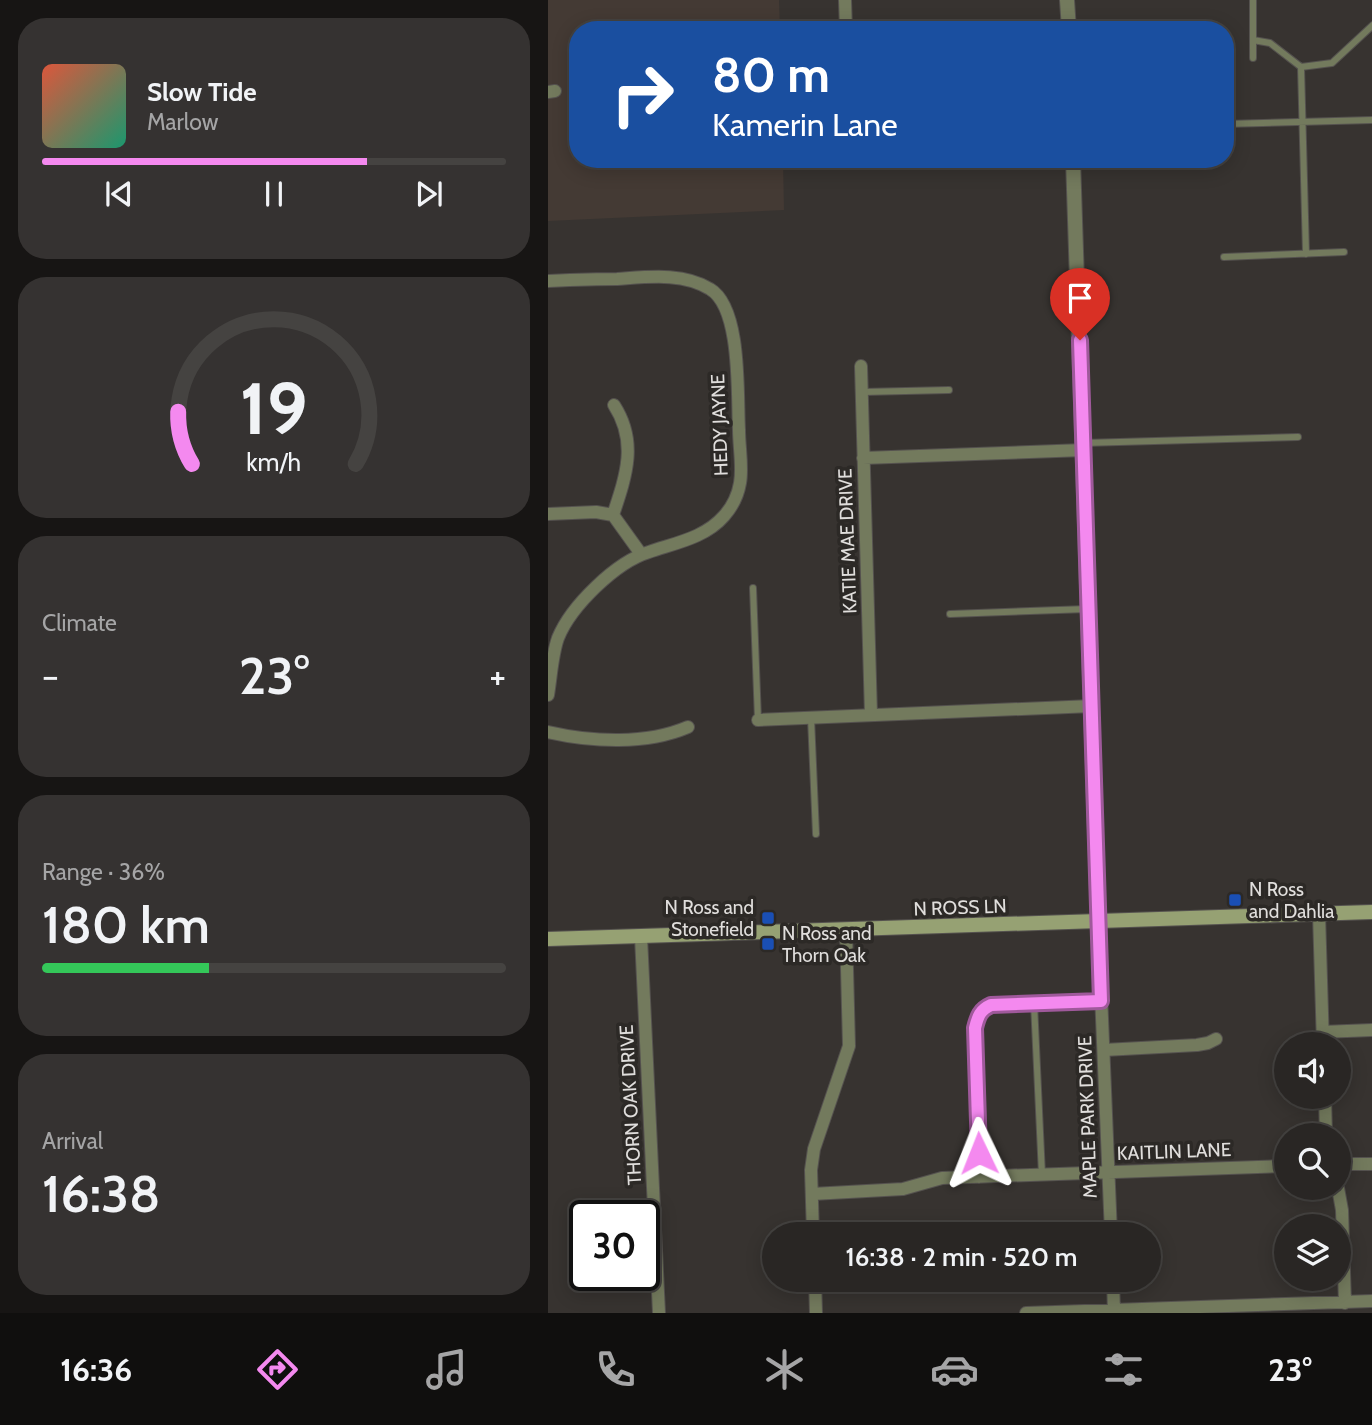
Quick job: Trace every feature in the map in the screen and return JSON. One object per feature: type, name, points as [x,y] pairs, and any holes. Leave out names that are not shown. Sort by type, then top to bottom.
[{"type":"main road","name":"N ROSS LN","points":[[548,939],[1372,912]]},
{"type":"street","points":[[845,0],[846,21]]},
{"type":"street","points":[[1067,0],[1068,21]]},
{"type":"street","name":"MAPLE PARK DRIVE","points":[[1073,168],[1111,1222]]},
{"type":"street","name":"HEDY JAYNE","points":[[548,281],[669,277],[696,282],[717,294],[724,303],[735,347],[741,481],[731,507],[709,530],[699,536],[641,554],[597,586],[553,636],[548,695]]},
{"type":"street","name":"KATIE MAE DRIVE","points":[[861,366],[871,716]]},
{"type":"street","points":[[613,515],[628,464],[625,425],[614,405]]},
{"type":"street","points":[[864,458],[1083,447]]},
{"type":"street","points":[[548,514],[596,512],[613,515],[641,554]]},
{"type":"street","points":[[757,720],[1092,706]]},
{"type":"street","points":[[548,732],[585,739],[612,740],[660,736],[688,727]]},
{"type":"street","points":[[1319,914],[1322,1032]]},
{"type":"street","points":[[813,1222],[811,1170],[814,1149],[849,1046],[846,930]]},
{"type":"street","name":"THORN OAK DRIVE","points":[[641,937],[659,1313]]},
{"type":"street","points":[[979,1177],[975,1028],[982,1009],[991,1005],[1101,1001]]},
{"type":"street","points":[[1351,1034],[1372,1030]]},
{"type":"street","points":[[1103,1050],[1208,1044],[1216,1039]]},
{"type":"street","points":[[1351,1164],[1372,1164]]},
{"type":"street","name":"KAITLIN LANE","points":[[812,1194],[903,1189],[942,1178],[1274,1166]]},
{"type":"street","points":[[1340,1200],[1345,1303]]},
{"type":"street","points":[[815,1292],[816,1313]]},
{"type":"street","points":[[1113,1292],[1114,1312]]},
{"type":"street","points":[[1026,1313],[1372,1301]]},
{"type":"lane","points":[[1253,0],[1253,58]]},
{"type":"lane","points":[[1253,40],[1270,43],[1301,66],[1332,63],[1372,25]]},
{"type":"lane","points":[[1301,66],[1306,254]]},
{"type":"lane","points":[[1234,124],[1372,120]]},
{"type":"lane","points":[[1224,257],[1344,252]]},
{"type":"lane","points":[[862,393],[949,390]]},
{"type":"lane","points":[[1083,447],[1298,437]]},
{"type":"lane","points":[[753,588],[757,720]]},
{"type":"lane","points":[[950,614],[1089,608]]},
{"type":"lane","points":[[811,718],[816,834]]},
{"type":"lane","points":[[1034,1003],[1042,1175]]},
{"type":"shaded area","points":[[548,0],[779,0],[780,21],[569,21],[569,168],[783,168],[784,210],[548,221]]},
{"type":"place","name":"N Ross and Dahlia","points":[[1235,900]]},
{"type":"place","name":"N Ross and Stonefield","points":[[768,918]]},
{"type":"place","name":"N Ross and Thorn Oak","points":[[768,944]]},
{"type":"route","points":[[979,1153],[975,1028],[982,1009],[991,1005],[1101,1001],[1080,340]]}]
